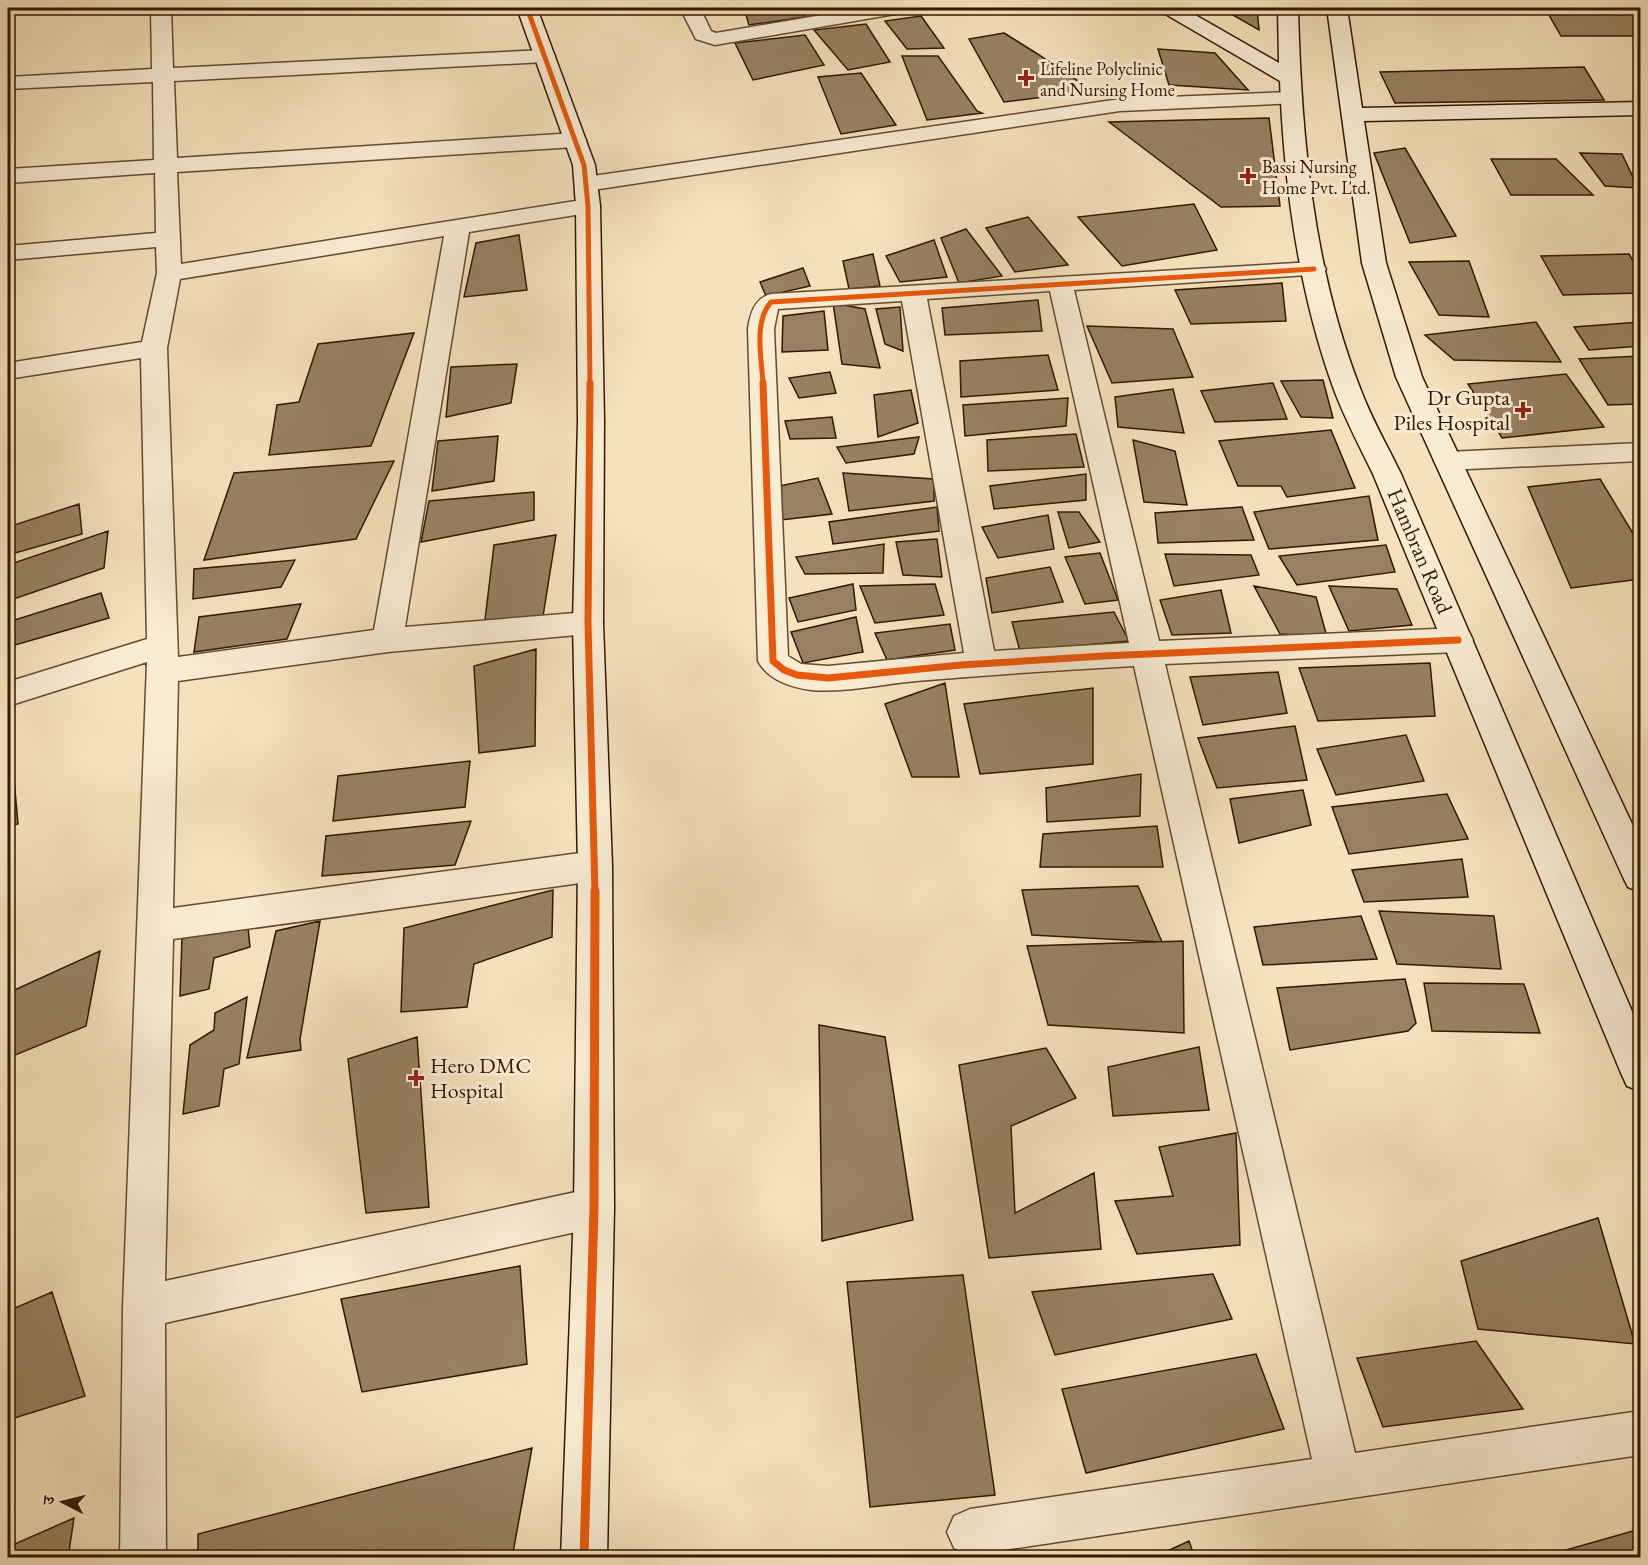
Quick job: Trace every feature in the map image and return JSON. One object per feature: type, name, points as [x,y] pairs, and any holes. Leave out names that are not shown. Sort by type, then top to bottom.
[{"type":"street","points":[[143,1557],[144,1307],[163,658],[154,348],[169,273],[161,8]]},
{"type":"street","points":[[527,8],[584,165],[596,190],[588,623],[596,866],[594,1208],[584,1557]]},
{"type":"street","points":[[690,8],[703,34],[715,39],[836,13],[895,8]]},
{"type":"street","points":[[1169,8],[1289,87]]},
{"type":"street","name":"Hambran Road","points":[[1288,8],[1289,87],[1308,248],[1342,376],[1387,474],[1641,1073]]},
{"type":"street","points":[[1337,8],[1374,263],[1409,377],[1641,877]]},
{"type":"street","points":[[8,83],[545,56]]},
{"type":"street","points":[[169,273],[458,225],[596,190],[685,171],[1120,105],[1289,87]]},
{"type":"street","points":[[1354,115],[1641,108]]},
{"type":"street","points":[[8,176],[575,140]]},
{"type":"street","points":[[388,640],[458,225]]},
{"type":"street","points":[[8,253],[168,239]]},
{"type":"street","points":[[1314,269],[771,302],[765,308],[762,316],[773,661],[781,670],[806,678],[830,678],[981,663],[1146,653],[1458,640]]},
{"type":"street","points":[[1060,283],[1339,1478]]},
{"type":"street","points":[[913,292],[981,663]]},
{"type":"street","points":[[8,371],[154,348]]},
{"type":"street","points":[[1448,461],[1641,452]]},
{"type":"street","points":[[8,694],[163,658],[588,623]]},
{"type":"street","points":[[154,926],[596,866]]},
{"type":"street","points":[[144,1307],[594,1208]]},
{"type":"street","points":[[970,1532],[1641,1433]]},
{"type":"building","points":[[744,8],[801,8],[805,17],[749,25]]},
{"type":"building","points":[[1225,8],[1257,8],[1259,30],[1224,10]]},
{"type":"building","points":[[1545,8],[1637,8],[1640,13],[1640,36],[1561,36]]},
{"type":"building","points":[[921,16],[944,48],[907,49],[885,21]]},
{"type":"building","points":[[866,24],[890,62],[848,70],[814,30]]},
{"type":"building","points":[[1004,33],[1093,91],[1004,102],[969,39]]},
{"type":"building","points":[[805,35],[824,65],[753,80],[735,43]]},
{"type":"building","points":[[1158,49],[1215,53],[1248,90],[1169,85]]},
{"type":"building","points":[[902,56],[938,56],[977,111],[982,113],[927,120]]},
{"type":"building","points":[[1584,67],[1604,100],[1395,103],[1380,72]]},
{"type":"building","points":[[861,73],[896,125],[841,134],[818,77]]},
{"type":"building","points":[[1269,118],[1280,206],[1221,207],[1109,122]]},
{"type":"building","points":[[1405,148],[1456,236],[1410,243],[1374,153]]},
{"type":"building","points":[[1580,153],[1622,154],[1638,188],[1605,186]]},
{"type":"building","points":[[1491,159],[1556,159],[1593,195],[1511,195]]},
{"type":"building","points":[[1194,204],[1217,250],[1122,266],[1078,217]]},
{"type":"building","points":[[1028,217],[1068,265],[1015,272],[986,228]]},
{"type":"building","points":[[966,229],[1002,276],[959,283],[941,238]]},
{"type":"building","points":[[519,235],[527,290],[464,297],[476,243]]},
{"type":"building","points":[[934,240],[947,277],[900,282],[886,256]]},
{"type":"building","points":[[873,254],[880,286],[849,289],[843,261]]},
{"type":"building","points":[[1629,254],[1640,273],[1640,293],[1563,295],[1541,256]]},
{"type":"building","points":[[1469,261],[1489,317],[1439,315],[1409,262]]},
{"type":"building","points":[[803,268],[810,286],[766,296],[760,282]]},
{"type":"building","points":[[1282,283],[1286,321],[1191,324],[1175,290]]},
{"type":"building","points":[[1038,300],[1042,331],[945,335],[942,308]]},
{"type":"building","points":[[833,303],[865,309],[880,368],[842,364]]},
{"type":"building","points":[[900,307],[903,351],[885,344],[876,309]]},
{"type":"building","points":[[824,311],[828,350],[782,352],[783,316]]},
{"type":"building","points":[[1536,322],[1561,362],[1454,360],[1425,335]]},
{"type":"building","points":[[1640,322],[1640,346],[1589,350],[1574,327]]},
{"type":"building","points":[[1087,326],[1173,329],[1193,377],[1112,383]]},
{"type":"building","points":[[414,333],[371,446],[269,455],[277,405],[299,402],[318,344]]},
{"type":"building","points":[[1048,355],[1058,390],[961,397],[960,361]]},
{"type":"building","points":[[1640,356],[1640,404],[1608,405],[1579,359]]},
{"type":"building","points":[[517,364],[511,403],[446,417],[451,367]]},
{"type":"building","points":[[830,372],[836,393],[799,398],[789,378]]},
{"type":"building","points":[[1566,374],[1604,427],[1502,438],[1468,384]]},
{"type":"building","points":[[1323,380],[1333,418],[1301,417],[1281,381]]},
{"type":"building","points":[[1273,383],[1287,419],[1215,422],[1201,391]]},
{"type":"building","points":[[1173,389],[1184,433],[1118,427],[1115,397]]},
{"type":"building","points":[[911,390],[918,423],[878,437],[874,395]]},
{"type":"building","points":[[1068,398],[1066,426],[965,436],[963,405]]},
{"type":"building","points":[[832,417],[836,438],[790,439],[785,421]]},
{"type":"building","points":[[1331,430],[1355,488],[1287,497],[1281,486],[1238,486],[1219,441]]},
{"type":"building","points":[[1076,434],[1084,467],[988,471],[987,440]]},
{"type":"building","points":[[498,436],[494,481],[432,491],[438,441]]},
{"type":"building","points":[[919,437],[914,454],[846,463],[837,447]]},
{"type":"building","points":[[1133,440],[1175,451],[1187,505],[1144,502]]},
{"type":"building","points":[[394,461],[356,539],[204,560],[234,473]]},
{"type":"building","points":[[843,473],[934,479],[934,501],[849,511]]},
{"type":"building","points":[[1086,474],[1086,500],[994,509],[990,486]]},
{"type":"building","points":[[818,478],[832,514],[781,520],[779,486]]},
{"type":"building","points":[[1600,479],[1640,545],[1640,579],[1571,588],[1528,487]]},
{"type":"building","points":[[534,492],[534,520],[421,542],[429,501]]},
{"type":"building","points":[[1369,496],[1378,540],[1269,549],[1254,512]]},
{"type":"building","points":[[79,504],[82,534],[8,555],[8,527]]},
{"type":"building","points":[[937,507],[939,531],[833,544],[829,522]]},
{"type":"building","points":[[1242,507],[1254,540],[1158,543],[1155,513]]},
{"type":"building","points":[[1058,512],[1079,512],[1100,542],[1069,548]]},
{"type":"building","points":[[1048,515],[1054,549],[998,558],[982,527]]},
{"type":"building","points":[[108,531],[104,568],[8,601],[8,565]]},
{"type":"building","points":[[556,535],[543,616],[485,620],[494,545]]},
{"type":"building","points":[[937,539],[942,577],[903,575],[896,542]]},
{"type":"building","points":[[884,544],[883,573],[805,574],[796,557]]},
{"type":"building","points":[[1386,545],[1395,572],[1297,585],[1279,556]]},
{"type":"building","points":[[1100,553],[1118,600],[1085,604],[1065,557]]},
{"type":"building","points":[[1165,554],[1251,555],[1259,575],[1174,586]]},
{"type":"building","points":[[295,560],[281,587],[193,599],[194,569]]},
{"type":"building","points":[[1050,567],[1063,602],[992,613],[986,578]]},
{"type":"building","points":[[853,584],[856,610],[798,622],[789,598]]},
{"type":"building","points":[[935,584],[944,615],[875,623],[860,586]]},
{"type":"building","points":[[1254,586],[1316,597],[1327,637],[1280,634]]},
{"type":"building","points":[[1329,586],[1397,589],[1412,625],[1349,631]]},
{"type":"building","points":[[1221,590],[1231,633],[1172,635],[1160,600]]},
{"type":"building","points":[[101,593],[109,618],[8,647],[8,622]]},
{"type":"building","points":[[301,604],[287,639],[194,652],[199,617]]},
{"type":"building","points":[[1114,612],[1129,641],[1020,651],[1012,622]]},
{"type":"building","points":[[856,617],[863,652],[803,663],[791,632]]},
{"type":"building","points":[[950,624],[955,650],[887,660],[875,633]]},
{"type":"building","points":[[536,649],[535,746],[479,753],[474,666]]},
{"type":"building","points":[[1430,663],[1435,716],[1318,721],[1299,668]]},
{"type":"building","points":[[1278,672],[1287,713],[1203,725],[1190,677]]},
{"type":"building","points":[[945,683],[959,777],[912,777],[885,704]]},
{"type":"building","points":[[1093,688],[1093,764],[980,774],[964,704]]},
{"type":"building","points":[[8,713],[18,824],[8,826]]},
{"type":"building","points":[[1295,726],[1307,780],[1217,788],[1198,738]]},
{"type":"building","points":[[1406,735],[1424,781],[1336,795],[1317,749]]},
{"type":"building","points":[[470,761],[465,807],[333,821],[338,776]]},
{"type":"building","points":[[1141,774],[1140,816],[1047,822],[1046,788]]},
{"type":"building","points":[[1303,790],[1311,825],[1239,843],[1230,799]]},
{"type":"building","points":[[1447,794],[1468,839],[1349,854],[1332,807]]},
{"type":"building","points":[[471,821],[455,865],[322,876],[326,836]]},
{"type":"building","points":[[1157,826],[1163,867],[1040,867],[1043,834]]},
{"type":"building","points":[[1462,859],[1468,897],[1364,902],[1352,870]]},
{"type":"building","points":[[1138,886],[1162,942],[1032,935],[1022,890]]},
{"type":"building","points":[[553,890],[552,937],[474,964],[467,1007],[401,1012],[404,928]]},
{"type":"building","points":[[1379,911],[1494,916],[1501,969],[1397,964]]},
{"type":"building","points":[[1361,916],[1377,959],[1263,965],[1254,927]]},
{"type":"building","points":[[320,921],[300,1039],[301,1050],[247,1058],[276,931]]},
{"type":"building","points":[[248,927],[250,947],[214,958],[209,989],[180,996],[182,938]]},
{"type":"building","points":[[1183,941],[1184,1033],[1048,1025],[1027,946]]},
{"type":"building","points":[[100,951],[86,1026],[8,1058],[8,993]]},
{"type":"building","points":[[1405,979],[1416,1023],[1408,1031],[1290,1050],[1277,988]]},
{"type":"building","points":[[1424,983],[1524,984],[1540,1033],[1432,1031]]},
{"type":"building","points":[[247,997],[239,1064],[224,1069],[219,1106],[183,1114],[190,1045],[214,1030],[215,1013]]},
{"type":"building","points":[[819,1025],[885,1037],[913,1220],[822,1241]]},
{"type":"building","points":[[417,1037],[429,1207],[366,1213],[348,1059]]},
{"type":"building","points":[[1199,1047],[1209,1110],[1113,1116],[1108,1067]]},
{"type":"building","points":[[1046,1048],[1076,1098],[1011,1126],[1015,1213],[1094,1173],[1101,1249],[989,1258],[959,1065]]},
{"type":"building","points":[[1236,1133],[1240,1245],[1137,1254],[1115,1201],[1173,1196],[1159,1147]]},
{"type":"building","points":[[1598,1218],[1635,1344],[1478,1329],[1461,1261]]},
{"type":"building","points":[[520,1266],[527,1364],[362,1392],[341,1299]]},
{"type":"building","points":[[1213,1274],[1232,1319],[1055,1355],[1032,1292]]},
{"type":"building","points":[[963,1275],[995,1495],[870,1507],[847,1282]]},
{"type":"building","points":[[52,1292],[85,1396],[8,1420],[8,1311]]},
{"type":"building","points":[[1476,1341],[1523,1409],[1383,1427],[1357,1358]]},
{"type":"building","points":[[1256,1354],[1284,1429],[1086,1473],[1062,1389]]},
{"type":"building","points":[[532,1448],[512,1558],[198,1558],[198,1534]]},
{"type":"building","points":[[74,1518],[68,1558],[8,1558],[8,1547]]},
{"type":"building","points":[[1640,1529],[1640,1558],[1538,1558]]},
{"type":"building","points":[[1189,1541],[1195,1558],[1152,1558]]},
{"type":"cycle path","points":[[527,8],[584,165],[588,206],[591,421],[588,623],[595,866],[594,1208],[584,1558]]},
{"type":"cycle path","points":[[1314,269],[771,302],[763,314],[761,329],[773,661],[784,670],[797,675],[828,678],[961,665],[1103,656],[1458,640]]},
{"type":"place","name":"Lifeline Polyclinic and Nursing Home","points":[[1026,78]]},
{"type":"place","name":"Bassi Nursing Home Pvt. Ltd.","points":[[1248,176]]},
{"type":"place","name":"Dr Gupta Piles Hospital","points":[[1523,410]]},
{"type":"place","name":"Hero DMC Hospital","points":[[416,1078]]}]
